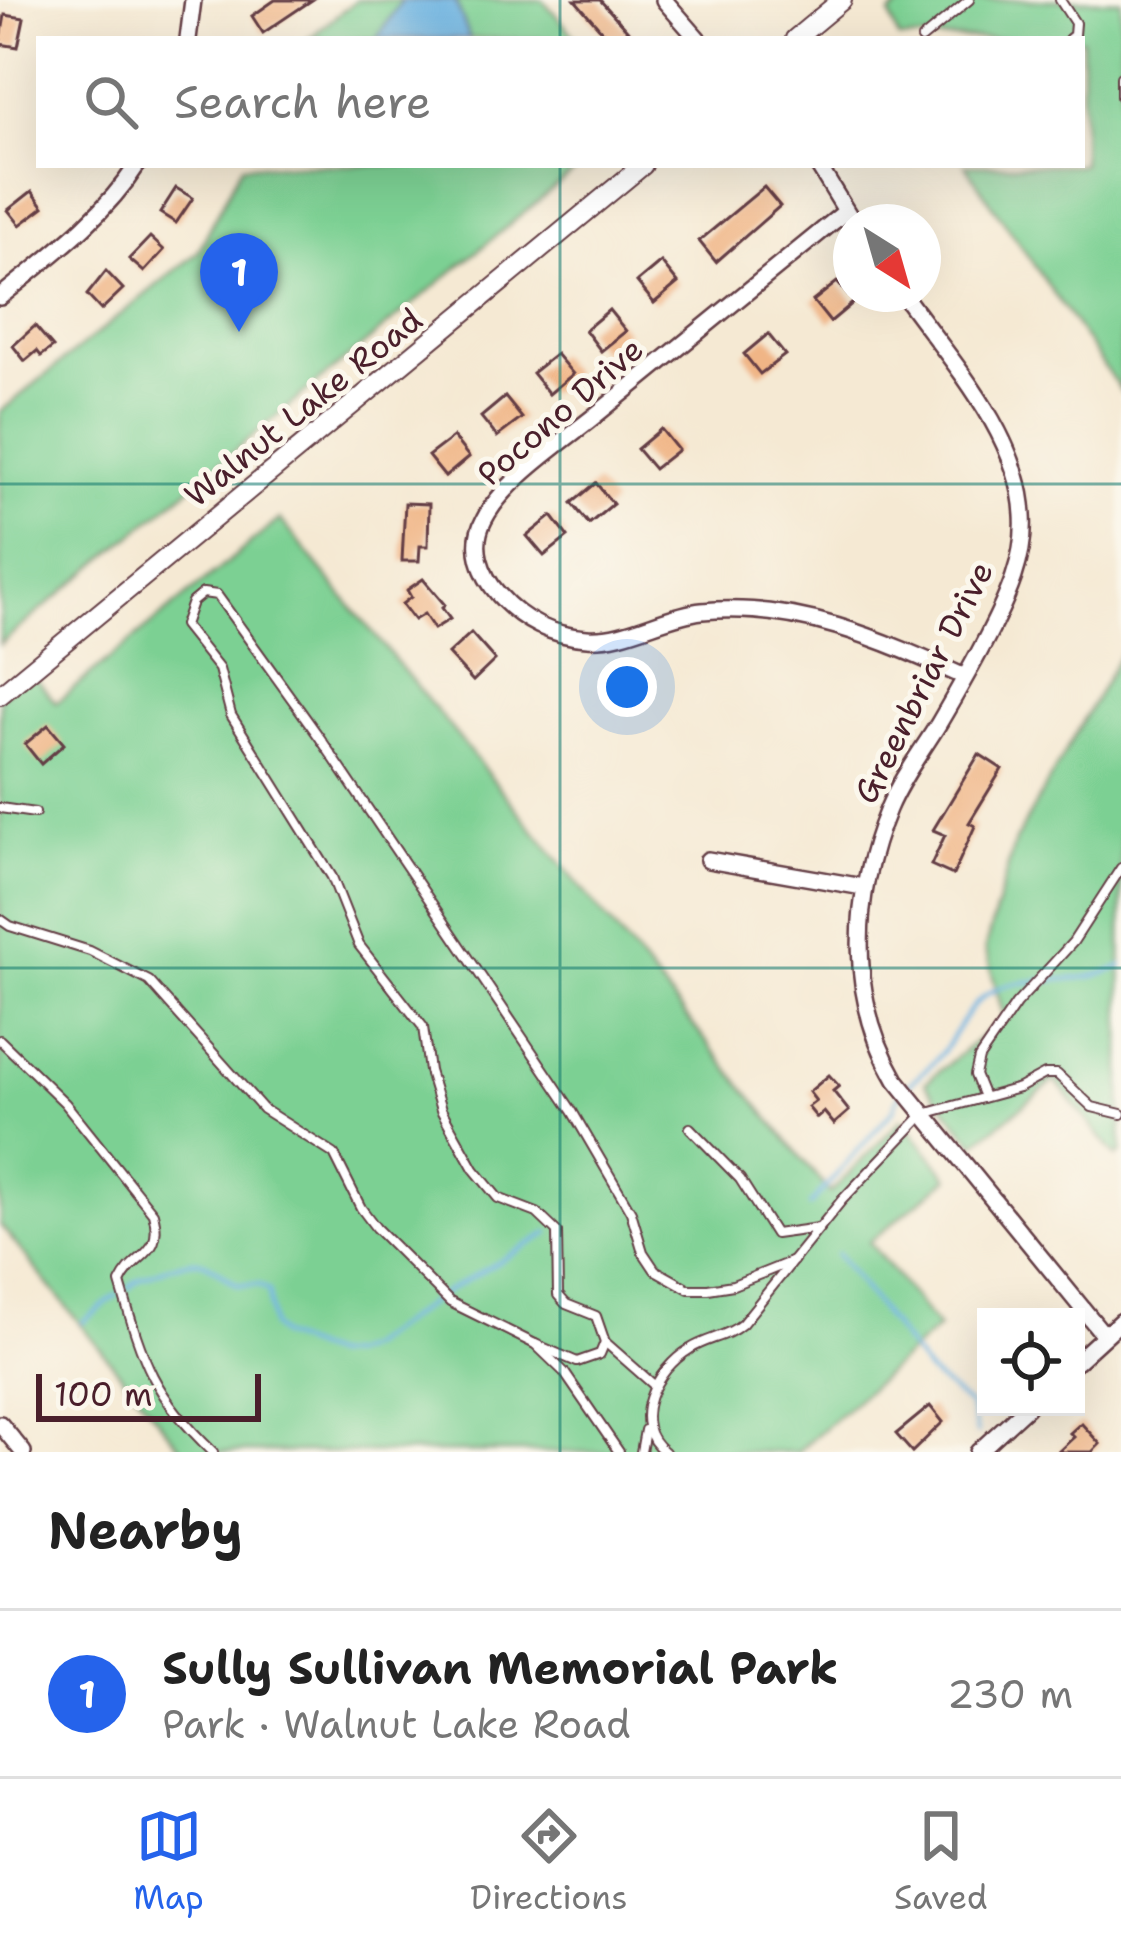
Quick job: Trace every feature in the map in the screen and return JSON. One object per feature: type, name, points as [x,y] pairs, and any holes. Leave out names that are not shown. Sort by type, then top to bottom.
[{"type":"street","points":[[188,36],[193,0]]},
{"type":"street","points":[[664,0],[695,36]]},
{"type":"street","points":[[799,36],[842,0]]},
{"type":"street","points":[[0,297],[91,220],[135,168]]},
{"type":"street","name":"Walnut Lake Road","points":[[0,695],[640,168]]},
{"type":"street","points":[[820,168],[841,204]]},
{"type":"street","name":"Pocono Drive","points":[[833,230],[528,470],[482,522],[477,545],[481,566],[510,606],[556,634],[592,639],[698,611],[747,609],[802,616],[856,632],[965,677]]},
{"type":"street","name":"Greenbriar Drive","points":[[916,312],[992,422],[1016,475],[1024,514],[1022,555],[965,677],[889,806],[863,887],[859,926],[868,1017],[887,1065],[1104,1336]]},
{"type":"street","points":[[708,860],[863,887]]},
{"type":"street","points":[[1085,1354],[1121,1321]]},
{"type":"street","points":[[978,1452],[1017,1416]]},
{"type":"street","points":[[0,1424],[23,1452]]},
{"type":"lane","points":[[926,36],[969,0]]},
{"type":"lane","points":[[1060,0],[1075,23],[1073,36]]},
{"type":"lane","points":[[1121,77],[1121,97]]},
{"type":"lane","points":[[655,1386],[605,1342],[596,1316],[566,1304],[558,1295],[557,1232],[537,1213],[508,1204],[488,1187],[441,1110],[423,1027],[359,945],[332,877],[231,716],[219,669],[184,625],[192,602],[202,593],[217,595],[320,738],[572,1111],[631,1212],[643,1252],[655,1270],[689,1288],[708,1289],[733,1286],[793,1261]]},
{"type":"lane","points":[[0,808],[34,813]]},
{"type":"lane","points":[[985,1098],[975,1075],[979,1058],[1016,1004],[1073,942],[1121,868]]},
{"type":"lane","points":[[0,919],[90,951],[149,981],[263,1109],[334,1154],[361,1208],[450,1302],[578,1362],[600,1354],[605,1342]]},
{"type":"lane","points":[[0,1040],[65,1103],[153,1213],[158,1235],[154,1244],[120,1283],[142,1359],[161,1395],[213,1452]]},
{"type":"lane","points":[[641,1452],[649,1400],[672,1362],[692,1347],[742,1324],[896,1139],[924,1114],[1057,1074],[1092,1107],[1121,1114]]},
{"type":"lane","points":[[690,1128],[740,1179],[775,1234],[820,1228]]},
{"type":"lane","points":[[535,1344],[578,1389],[619,1452]]},
{"type":"lane","points":[[646,1426],[665,1452]]},
{"type":"green space","points":[[356,0],[543,0],[574,36],[312,36]]},
{"type":"green space","points":[[908,0],[1121,0],[1121,391],[967,168],[1085,168],[1085,36],[898,36],[890,15]]},
{"type":"green space","points":[[240,168],[578,168],[0,644],[0,412],[198,252]]},
{"type":"green space","points":[[280,519],[830,1193],[902,1119],[949,1178],[869,1242],[938,1328],[797,1452],[184,1452],[0,1225],[0,697],[31,672],[56,703]]},
{"type":"green space","points":[[1121,653],[1121,1153],[1116,1157],[1055,1080],[975,1144],[925,1083],[1004,1018],[985,948],[1015,841]]},
{"type":"water","points":[[402,0],[455,0],[469,36],[378,36]]},
{"type":"building","points":[[275,0],[312,0],[263,33],[252,16]]},
{"type":"building","points":[[575,0],[600,0],[632,36],[606,36]]},
{"type":"building","points":[[5,15],[24,18],[18,47],[0,44]]},
{"type":"building","points":[[764,187],[780,206],[716,262],[699,241]]},
{"type":"building","points":[[176,188],[193,198],[176,223],[160,213]]},
{"type":"building","points":[[32,191],[44,207],[20,225],[8,210]]},
{"type":"building","points":[[150,237],[164,250],[144,272],[129,259]]},
{"type":"building","points":[[661,262],[678,283],[654,303],[637,282]]},
{"type":"building","points":[[106,271],[123,289],[101,310],[87,295]]},
{"type":"building","points":[[833,285],[833,312],[842,312],[830,322],[813,301]]},
{"type":"building","points":[[609,310],[626,331],[601,351],[585,330]]},
{"type":"building","points":[[35,326],[53,347],[25,361],[13,346]]},
{"type":"building","points":[[768,334],[785,355],[760,374],[744,354]]},
{"type":"building","points":[[556,354],[573,374],[549,394],[532,373]]},
{"type":"building","points":[[505,397],[522,418],[497,437],[481,417]]},
{"type":"building","points":[[661,429],[678,450],[654,469],[637,449]]},
{"type":"building","points":[[453,437],[469,457],[445,477],[428,456]]},
{"type":"building","points":[[596,483],[613,504],[589,524],[572,503]]},
{"type":"building","points":[[405,503],[429,504],[428,546],[420,546],[419,561],[402,561]]},
{"type":"building","points":[[552,516],[568,537],[544,556],[527,536]]},
{"type":"building","points":[[423,579],[445,605],[442,608],[450,619],[434,629],[424,614],[414,620],[402,604],[411,597],[407,590]]},
{"type":"building","points":[[471,633],[495,660],[473,681],[448,654]]},
{"type":"building","points":[[48,725],[64,744],[41,764],[25,744]]},
{"type":"building","points":[[979,754],[1002,769],[969,823],[975,826],[953,875],[931,865],[945,835],[933,830]]},
{"type":"building","points":[[829,1075],[839,1086],[833,1091],[849,1111],[834,1124],[824,1112],[817,1118],[808,1107],[816,1101],[809,1092]]},
{"type":"building","points":[[930,1406],[943,1422],[912,1452],[896,1434]]},
{"type":"building","points":[[1081,1423],[1100,1444],[1092,1452],[1058,1452],[1074,1437],[1070,1433]]},
{"type":"waterway","points":[[810,1205],[986,995],[1016,984],[1088,977],[1121,966]]},
{"type":"waterway","points":[[129,1288],[146,1276],[198,1261],[237,1285],[259,1285],[269,1291],[272,1326],[280,1336],[332,1356],[350,1354],[549,1233]]},
{"type":"waterway","points":[[837,1254],[927,1371],[969,1405],[977,1433]]},
{"type":"waterway","points":[[83,1322],[117,1295]]},
{"type":"place","name":"Sully Sullivan Memorial Park","points":[[239,332]]}]
